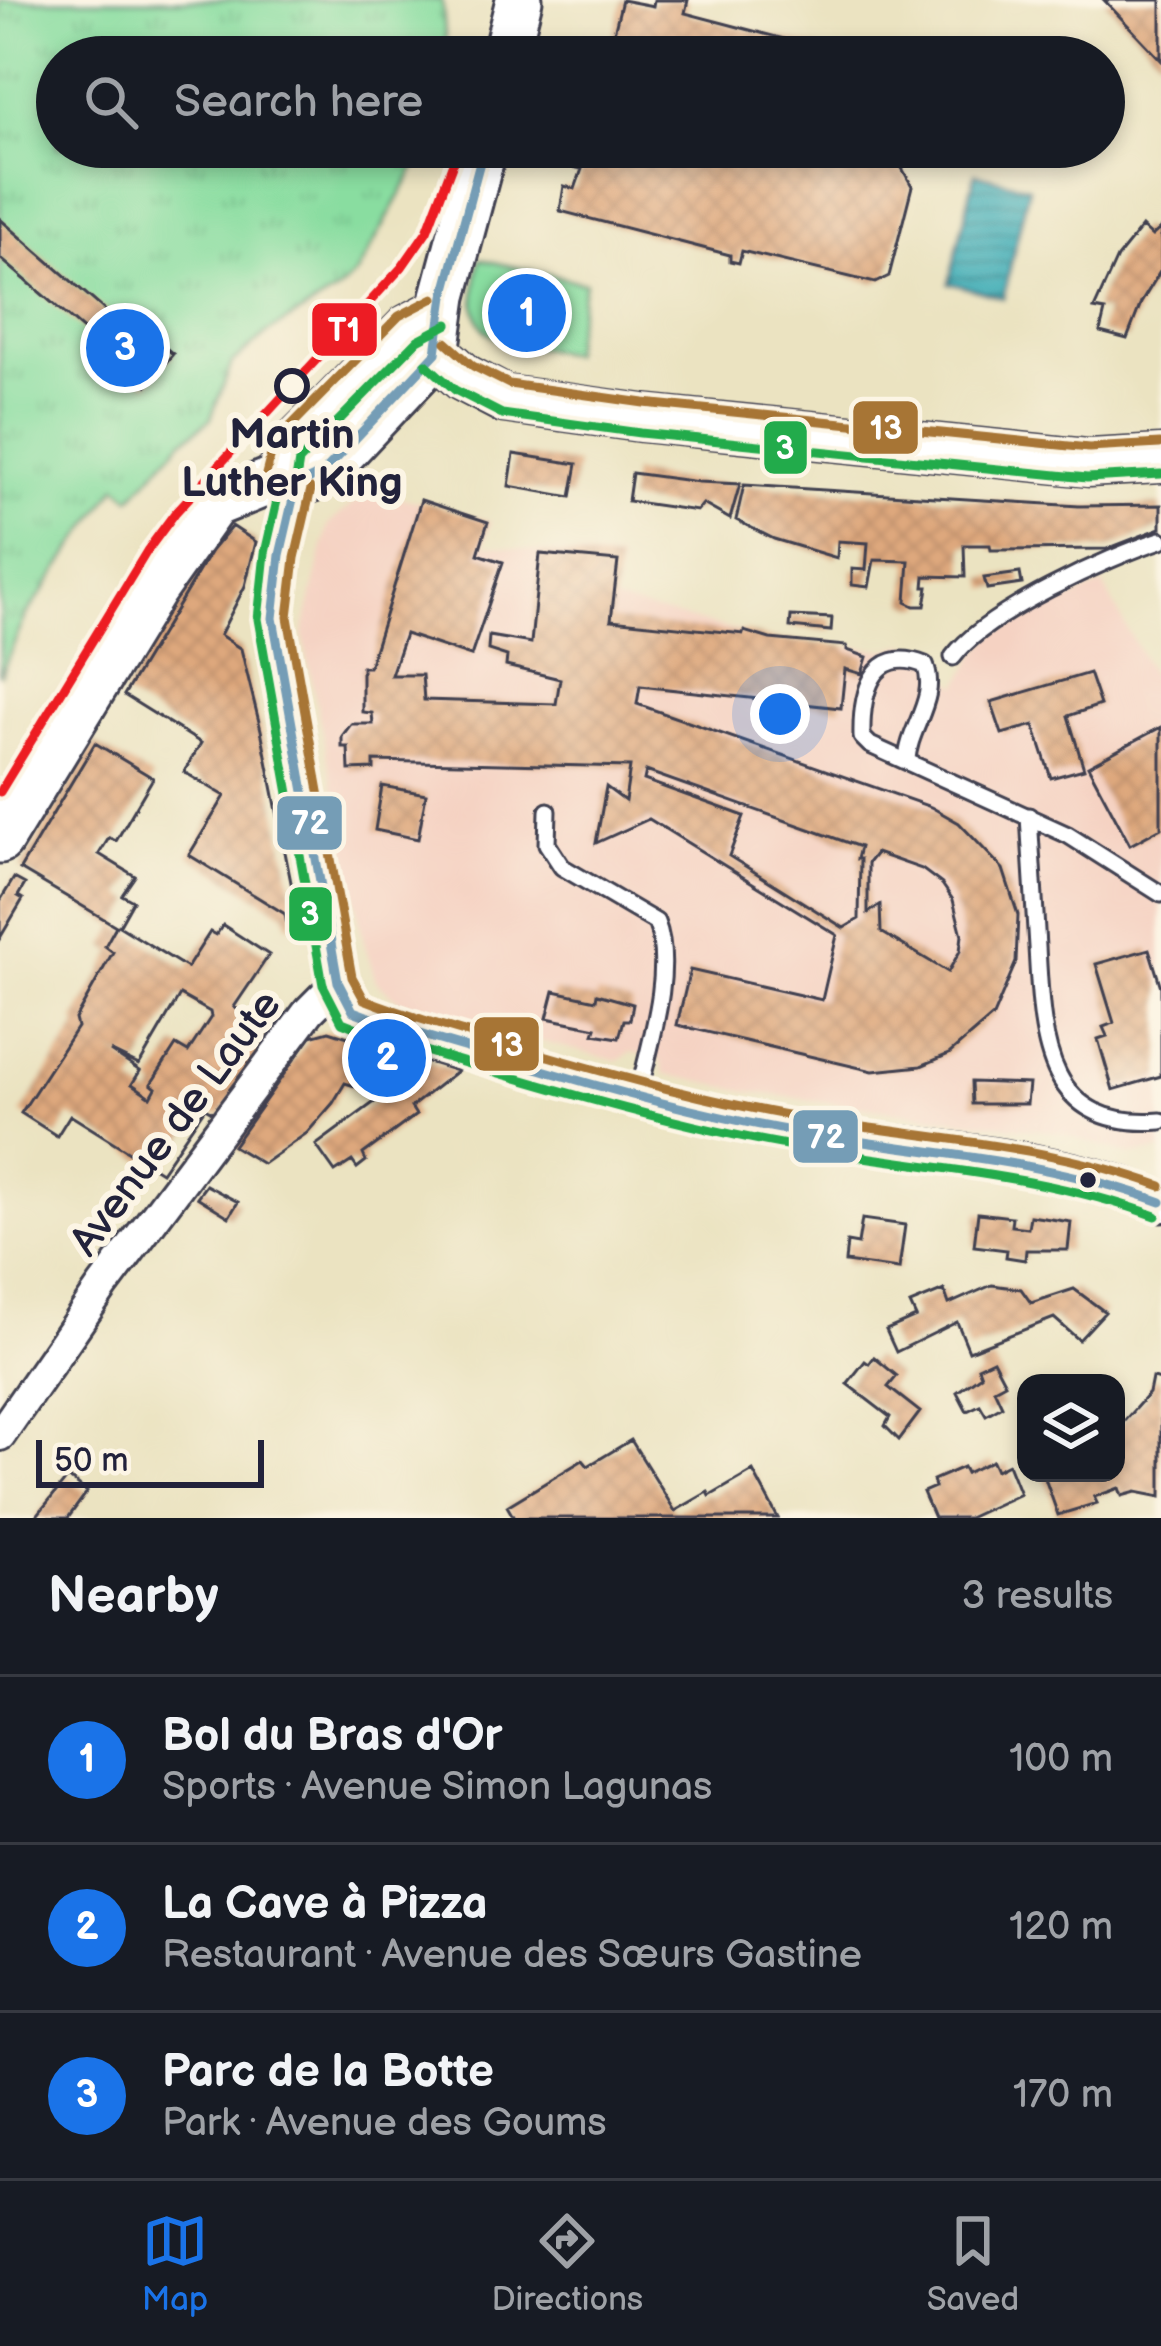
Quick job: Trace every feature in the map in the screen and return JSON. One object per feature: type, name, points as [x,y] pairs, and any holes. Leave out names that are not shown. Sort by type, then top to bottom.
[{"type":"main road","points":[[510,36],[518,0]]},
{"type":"main road","points":[[479,168],[439,332],[464,378],[504,399],[641,418],[1072,462],[1160,461]]},
{"type":"main road","points":[[0,839],[153,590],[214,504],[288,482],[285,454],[409,328],[439,332]]},
{"type":"street","points":[[288,482],[274,618],[338,982],[353,1011],[638,1098],[778,1129],[1030,1167],[1123,1186],[1161,1202]]},
{"type":"street","name":"Avenue de Laute","points":[[0,1435],[103,1286],[309,1011],[338,982]]},
{"type":"lane","points":[[953,657],[965,641],[1025,604],[1128,551],[1161,540]]},
{"type":"lane","points":[[907,761],[908,743],[929,694],[930,678],[925,665],[900,659],[884,664],[871,677],[862,737],[870,745],[1068,835],[1161,894]]},
{"type":"lane","points":[[548,811],[547,844],[562,867],[656,922],[662,936],[663,968],[638,1098]]},
{"type":"lane","points":[[1029,816],[1041,1023],[1050,1060],[1065,1089],[1090,1111],[1133,1123],[1161,1121]]},
{"type":"shaded area","points":[[383,493],[491,521],[484,545],[619,560],[614,601],[770,639],[888,650],[904,644],[943,657],[944,676],[959,685],[976,654],[996,633],[1103,584],[1161,692],[1161,1151],[1130,1155],[1059,1133],[752,1092],[665,1074],[659,1058],[631,1052],[618,1061],[399,1001],[376,981],[364,942],[303,635],[328,525],[354,503]]},
{"type":"green space","points":[[0,0],[442,0],[445,36],[36,36],[36,168],[415,168],[357,273],[338,291],[267,333],[232,363],[210,420],[183,440],[131,498],[117,486],[26,616],[0,676]]},
{"type":"green space","points":[[480,259],[585,283],[570,354],[505,341],[481,325],[475,288]]},
{"type":"water","points":[[975,173],[1029,187],[1003,298],[949,283]]},
{"type":"building","points":[[622,0],[653,6],[654,0],[688,0],[685,13],[773,36],[613,36]]},
{"type":"building","points":[[1104,0],[1161,0],[1161,60]]},
{"type":"building","points":[[577,168],[902,168],[912,186],[889,276],[875,283],[742,251],[739,263],[730,261],[730,255],[560,211],[564,186],[575,189],[582,169]]},
{"type":"building","points":[[0,219],[115,319],[95,340],[0,258]]},
{"type":"building","points":[[1142,227],[1152,236],[1161,228],[1161,270],[1127,339],[1100,332],[1105,311],[1094,309],[1117,258]]},
{"type":"building","points":[[142,328],[173,354],[147,385],[116,358]]},
{"type":"building","points":[[514,454],[577,464],[571,497],[509,486]]},
{"type":"building","points":[[632,473],[740,484],[730,519],[703,504],[697,511],[628,501]]},
{"type":"building","points":[[744,485],[1079,506],[1161,505],[1161,528],[1107,549],[991,550],[990,545],[964,545],[965,577],[925,576],[925,606],[914,606],[906,602],[909,561],[874,560],[869,587],[852,585],[852,569],[866,570],[868,543],[838,541],[837,558],[774,539],[736,520]]},
{"type":"building","points":[[421,500],[488,522],[478,554],[503,562],[471,656],[405,634],[391,675],[422,675],[424,700],[556,704],[560,679],[506,666],[507,656],[488,650],[489,636],[531,643],[540,554],[618,561],[611,620],[744,631],[770,639],[847,646],[867,657],[862,674],[845,669],[841,708],[640,686],[637,704],[931,807],[959,823],[1003,869],[1018,915],[1016,962],[993,1016],[949,1054],[921,1066],[873,1071],[677,1025],[690,970],[822,1000],[837,935],[649,819],[596,843],[606,787],[625,801],[630,767],[374,761],[374,769],[349,770],[348,747],[342,747],[342,736],[351,724],[373,724],[372,713],[362,712],[362,667],[369,667]],"holes":[[[646,771],[860,847],[859,919],[844,928],[729,856],[744,816],[644,780]],[[876,853],[922,869],[953,900],[962,935],[960,951],[948,972],[881,932],[880,905],[868,913],[868,863]]]},
{"type":"building","points":[[232,526],[256,542],[245,586],[220,635],[241,649],[261,730],[299,923],[287,925],[285,914],[189,855],[225,796],[184,772],[201,743],[124,695],[211,551]]},
{"type":"building","points":[[1020,573],[1022,584],[987,589],[984,578]]},
{"type":"building","points":[[791,616],[832,618],[831,631],[790,627]]},
{"type":"building","points":[[1089,673],[1100,705],[1068,716],[1084,769],[1051,778],[1034,725],[1002,734],[991,702]]},
{"type":"building","points":[[1161,727],[1161,828],[1130,845],[1088,766]]},
{"type":"building","points":[[95,743],[153,778],[116,841],[109,838],[99,854],[135,876],[122,895],[133,901],[119,926],[187,968],[210,932],[216,935],[223,925],[269,955],[234,1007],[243,1013],[237,1023],[269,1044],[219,1116],[205,1108],[161,1172],[70,1115],[57,1136],[21,1113],[77,1027],[75,1019],[113,952],[105,946],[116,926],[20,869]],"holes":[[[180,995],[210,1012],[188,1052],[176,1045],[151,1084],[156,1088],[151,1097],[132,1084],[140,1071],[110,1051],[139,1065]]]},
{"type":"building","points":[[382,786],[426,794],[418,839],[375,830]]},
{"type":"building","points":[[14,878],[25,884],[18,896],[23,899],[0,938],[0,901]]},
{"type":"building","points":[[1149,949],[1161,987],[1161,1076],[1113,1090],[1098,1039],[1107,1036],[1103,1027],[1114,1023],[1096,964]]},
{"type":"building","points":[[554,991],[596,1000],[597,994],[633,1004],[630,1020],[624,1020],[619,1038],[547,1018]]},
{"type":"building","points":[[329,1031],[457,1071],[411,1107],[416,1115],[363,1154],[366,1161],[357,1168],[352,1161],[335,1172],[316,1145],[384,1095],[345,1083],[307,1133],[263,1164],[233,1146],[311,1036]]},
{"type":"building","points":[[971,1082],[1029,1084],[1027,1104],[972,1104]]},
{"type":"building","points":[[206,1185],[238,1202],[229,1217],[197,1197]]},
{"type":"building","points":[[978,1213],[1012,1217],[1011,1226],[1028,1228],[1030,1216],[1071,1222],[1068,1250],[1026,1250],[1025,1260],[1006,1257],[1007,1250],[974,1246]]},
{"type":"building","points":[[862,1219],[905,1225],[899,1269],[845,1262],[847,1242],[858,1244]]},
{"type":"building","points":[[992,1285],[1021,1289],[1031,1303],[1074,1289],[1105,1312],[1079,1340],[1054,1318],[969,1351],[957,1322],[896,1352],[886,1330],[916,1317],[910,1304],[944,1290],[949,1304]]},
{"type":"building","points":[[874,1357],[897,1376],[888,1387],[920,1412],[899,1440],[885,1426],[890,1417],[847,1384]]},
{"type":"building","points":[[993,1360],[1005,1383],[994,1389],[1002,1406],[986,1415],[980,1405],[967,1411],[957,1392],[981,1375],[978,1367]]},
{"type":"building","points":[[1152,1378],[1161,1380],[1161,1497],[1136,1492],[1122,1496],[1119,1488],[1094,1497],[1097,1503],[1058,1515],[1046,1482],[1125,1482],[1125,1420],[1149,1393]]},
{"type":"building","points":[[631,1440],[675,1511],[753,1471],[778,1518],[514,1518],[507,1506],[583,1460],[588,1466]]},
{"type":"building","points":[[992,1461],[996,1470],[1008,1464],[1020,1494],[968,1518],[934,1518],[923,1492],[935,1487],[933,1480]]},
{"type":"building","points":[[68,1477],[87,1492],[68,1518],[35,1518]]},
{"type":"transit line","name":"T1","points":[[0,792],[147,551],[175,513],[402,267],[427,231],[451,168]]},
{"type":"transit line","name":"72","points":[[296,486],[324,472],[436,353],[444,296],[478,168]]},
{"type":"transit line","name":"13","points":[[266,474],[274,443],[399,316],[434,298]]},
{"type":"transit line","name":"3","points":[[296,480],[299,461],[418,340],[448,324]]},
{"type":"transit line","name":"13","points":[[446,342],[473,366],[509,384],[644,403],[1089,448],[1160,444]]},
{"type":"transit line","name":"3","points":[[426,364],[455,390],[502,414],[640,433],[1087,478],[1161,474]]},
{"type":"transit line","name":"3","points":[[281,483],[265,553],[258,619],[323,985],[342,1022],[478,1067],[672,1121],[770,1142],[1013,1179],[1156,1216]]},
{"type":"transit line","name":"72","points":[[296,486],[280,555],[273,618],[338,982],[353,1011],[589,1084],[695,1111],[803,1133],[1029,1167],[1161,1202]]},
{"type":"transit line","name":"13","points":[[311,489],[288,617],[352,977],[364,999],[461,1031],[708,1099],[1036,1153],[1161,1186]]},
{"type":"place","name":"Bol du Bras d'Or","points":[[527,313]]},
{"type":"place","name":"Parc de la Botte","points":[[125,348]]},
{"type":"place","name":"Martin Luther King","points":[[292,386]]},
{"type":"place","name":"La Cave à Pizza","points":[[387,1058]]}]
